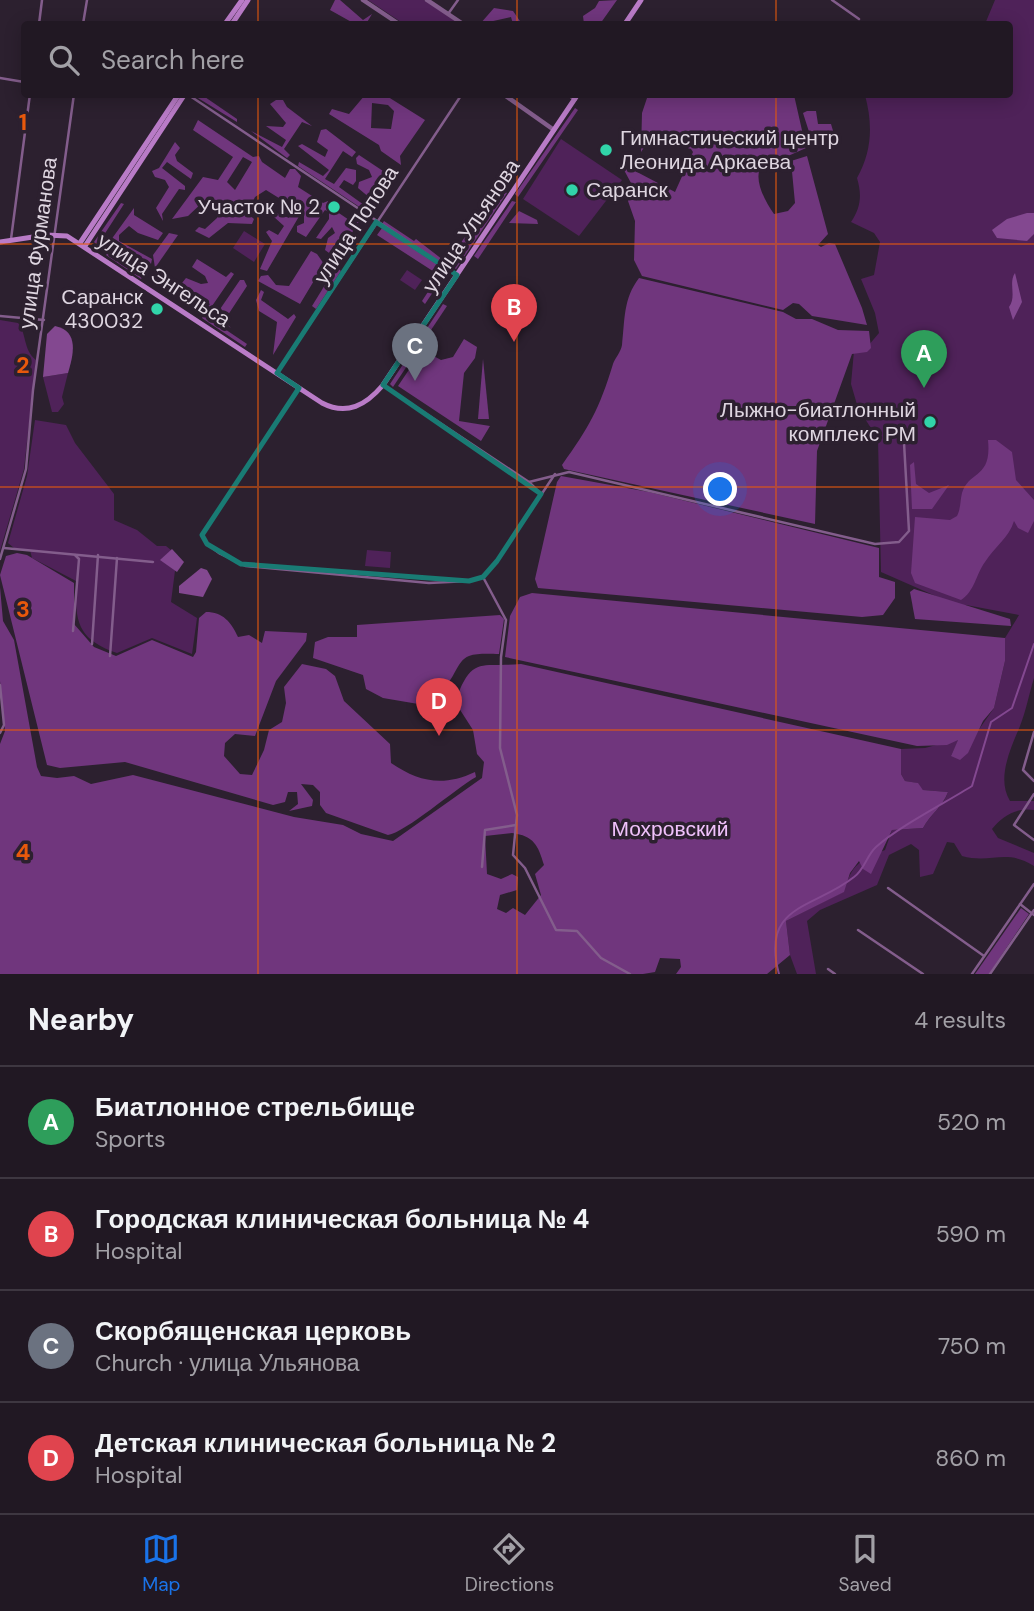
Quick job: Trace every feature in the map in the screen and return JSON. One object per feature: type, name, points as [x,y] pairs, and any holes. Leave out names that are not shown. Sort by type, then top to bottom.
[{"type":"main road","points":[[227,21],[242,0]]},
{"type":"main road","points":[[234,21],[248,0]]},
{"type":"main road","points":[[627,21],[641,0]]},
{"type":"main road","points":[[82,245],[176,98]]},
{"type":"main road","points":[[82,245],[183,98]]},
{"type":"main road","name":"улица Ульянова","points":[[299,388],[328,406],[346,409],[362,405],[383,385],[575,98]]},
{"type":"main road","points":[[0,242],[55,234]]},
{"type":"main road","name":"улица Энгельса","points":[[55,234],[82,245],[277,373]]},
{"type":"main road","points":[[277,373],[299,388]]},
{"type":"street","points":[[39,21],[42,0]]},
{"type":"street","points":[[84,21],[87,0]]},
{"type":"street","points":[[363,0],[394,21]]},
{"type":"street","points":[[427,0],[458,21]]},
{"type":"street","points":[[448,15],[458,0]]},
{"type":"street","points":[[832,0],[859,19]]},
{"type":"street","points":[[0,78],[21,82]]},
{"type":"street","points":[[11,239],[29,98]]},
{"type":"street","name":"улица Фурманова","points":[[0,559],[26,469],[73,98]]},
{"type":"street","points":[[192,98],[457,275]]},
{"type":"street","name":"улица Попова","points":[[277,373],[459,98]]},
{"type":"street","points":[[509,98],[555,131]]},
{"type":"street","points":[[0,316],[44,320]]},
{"type":"street","points":[[383,385],[529,482],[541,494]]},
{"type":"street","points":[[299,388],[202,535],[206,544],[219,553],[246,565],[429,583],[453,583],[483,577],[555,474]]},
{"type":"street","points":[[529,482],[569,472],[879,544],[894,544],[909,531],[903,425]]},
{"type":"street","points":[[4,548],[153,562]]},
{"type":"street","points":[[73,631],[79,559],[75,555]]},
{"type":"street","points":[[92,644],[97,555]]},
{"type":"street","points":[[110,656],[117,558]]},
{"type":"street","points":[[483,577],[506,620],[501,657],[500,748],[517,815],[513,855],[525,868],[556,930],[577,931],[601,958],[630,974]]},
{"type":"street","points":[[0,685],[4,725],[0,733]]},
{"type":"street","points":[[1034,732],[1023,770],[1034,781]]},
{"type":"street","points":[[1034,794],[1014,825],[1034,840]]},
{"type":"street","points":[[482,867],[485,830],[516,825]]},
{"type":"street","points":[[972,974],[1034,884]]},
{"type":"street","points":[[888,888],[984,956]]},
{"type":"street","points":[[990,974],[1033,913],[1020,904]]},
{"type":"street","points":[[858,930],[923,974]]},
{"type":"street","points":[[828,969],[835,974]]},
{"type":"highlighted area","points":[[376,222],[457,275],[383,385],[541,494],[497,561],[483,577],[469,581],[241,564],[207,544],[202,535],[299,388],[277,373]]},
{"type":"shaded area","points":[[368,0],[424,0],[456,21],[400,21]]},
{"type":"shaded area","points":[[995,0],[1034,0],[1034,678],[1006,763],[1004,783],[1010,801],[1034,801],[1034,810],[1010,814],[992,829],[998,838],[1034,853],[1034,866],[1015,858],[962,856],[954,843],[947,842],[933,874],[920,877],[919,850],[911,844],[889,855],[877,885],[820,910],[807,921],[816,974],[797,974],[790,955],[786,921],[843,892],[850,875],[858,865],[868,857],[885,850],[892,830],[923,828],[940,806],[948,792],[923,790],[917,783],[905,781],[901,774],[901,749],[925,748],[959,739],[951,756],[980,728],[994,708],[1005,661],[1005,638],[1019,615],[966,605],[963,608],[881,572],[878,439],[858,408],[851,384],[854,351],[868,346],[879,333],[875,313],[861,279],[874,275],[880,242],[874,233],[851,222],[859,206],[860,190],[857,178],[866,158],[870,138],[866,98],[1013,98],[1013,21],[986,21]]},
{"type":"shaded area","name":"Саранск","points":[[561,139],[622,180],[579,236],[523,199]]},
{"type":"shaded area","points":[[1034,213],[1034,234],[1027,241],[997,238],[992,230],[1007,219]]},
{"type":"shaded area","points":[[244,231],[265,244],[254,262],[233,248]]},
{"type":"shaded area","points":[[407,270],[422,280],[415,290],[400,280]]},
{"type":"shaded area","points":[[1015,273],[1022,302],[1013,320],[1009,307]]},
{"type":"shaded area","points":[[0,320],[18,323],[29,352],[36,360],[24,469],[0,551]]},
{"type":"shaded area","points":[[55,326],[68,333],[73,345],[72,359],[68,373],[43,377],[47,334]]},
{"type":"shaded area","points":[[68,373],[62,397],[64,404],[58,412],[52,412],[43,377]]},
{"type":"shaded area","points":[[35,420],[66,425],[75,443],[114,494],[114,520],[137,530],[157,546],[166,546],[177,555],[171,602],[197,618],[192,654],[152,638],[117,653],[93,641],[81,626],[78,617],[76,581],[32,558],[30,550],[14,548],[8,543],[27,476]]},
{"type":"shaded area","points":[[172,549],[184,562],[177,572],[160,560]]},
{"type":"shaded area","points":[[367,550],[391,552],[390,568],[365,566]]},
{"type":"shaded area","points":[[201,568],[207,570],[212,579],[203,597],[179,593],[179,586]]},
{"type":"green space","points":[[335,0],[340,0],[363,20],[372,14],[368,21],[350,21],[330,10]]},
{"type":"green space","points":[[617,0],[602,21],[584,21],[583,16],[595,8],[599,1]]},
{"type":"green space","points":[[494,8],[513,11],[520,21],[512,21],[511,17],[483,21]]},
{"type":"green space","points":[[198,98],[206,98],[237,119],[237,122]]},
{"type":"green space","points":[[362,98],[390,98],[425,120],[400,156],[401,165],[381,151],[379,145],[329,114],[332,109],[349,114]],"holes":[[[372,103],[388,105],[394,111],[391,129],[371,128]]]},
{"type":"green space","points":[[647,98],[795,98],[806,148],[779,160],[774,156],[765,161],[759,174],[761,191],[774,214],[788,211],[795,203],[791,161],[807,156],[828,234],[818,245],[821,247],[829,243],[835,244],[867,325],[812,316],[799,304],[793,303],[783,310],[642,276],[634,260],[635,221],[628,201],[631,183],[624,170],[630,161],[634,161],[637,172],[675,192],[693,152],[691,149],[651,137],[641,152],[642,113]]},
{"type":"green space","points":[[283,100],[287,107],[312,126],[302,122],[284,149],[290,155],[287,158],[251,131],[282,147],[286,140],[266,126],[283,127],[286,123],[270,104]]},
{"type":"green space","points":[[575,108],[578,110],[518,197],[515,194]]},
{"type":"green space","points":[[816,111],[818,124],[831,124],[834,134],[811,138],[803,113]]},
{"type":"green space","points":[[198,120],[253,157],[259,156],[262,162],[285,178],[290,169],[295,169],[301,176],[298,187],[323,203],[328,201],[330,207],[355,224],[360,220],[336,258],[325,250],[328,238],[335,233],[332,227],[321,239],[316,238],[329,219],[329,212],[325,210],[306,237],[297,232],[297,226],[304,223],[304,215],[301,213],[267,271],[260,269],[272,241],[266,232],[269,230],[278,235],[284,226],[274,217],[277,213],[289,218],[295,208],[266,190],[255,197],[247,213],[254,219],[252,224],[228,223],[209,238],[195,231],[199,227],[205,229],[217,218],[218,211],[204,201],[188,216],[172,219],[203,177],[218,180],[233,157],[193,130]],"holes":[[[243,157],[252,162],[235,190],[227,182]]]},
{"type":"green space","points":[[326,129],[356,152],[352,157],[343,151],[325,179],[334,184],[346,168],[356,170],[356,181],[353,185],[344,180],[339,187],[364,205],[370,198],[358,188],[359,182],[372,177],[369,170],[357,164],[356,158],[359,155],[386,173],[394,168],[370,207],[375,212],[373,216],[298,166],[299,162],[323,176],[329,170],[298,146],[302,144],[325,157],[328,150],[317,142],[321,130]]},
{"type":"green space","points":[[175,142],[180,148],[175,155],[177,161],[193,173],[191,179],[167,162],[162,168],[185,186],[185,190],[179,189],[162,214],[163,221],[156,208],[169,187],[165,180],[155,177],[152,171],[159,168]]},
{"type":"green space","points":[[498,189],[501,191],[449,268],[382,224],[384,221],[414,241],[416,239],[447,263]]},
{"type":"green space","points":[[505,192],[507,193],[456,269],[453,267]]},
{"type":"green space","points":[[512,201],[516,202],[478,259],[474,256]]},
{"type":"green space","points":[[121,203],[124,204],[102,238],[107,245],[102,250],[94,242]]},
{"type":"green space","points":[[134,208],[134,215],[163,233],[158,240],[138,233],[129,226],[119,235],[119,241],[152,259],[151,264],[116,241],[108,244]]},
{"type":"green space","points":[[519,211],[537,220],[538,224],[509,223]]},
{"type":"green space","points":[[382,228],[447,271],[425,304],[422,301],[439,275],[377,235]]},
{"type":"green space","points":[[169,233],[178,235],[155,268],[153,255]]},
{"type":"green space","points":[[108,251],[144,274],[141,279],[106,255]]},
{"type":"green space","points":[[311,251],[317,254],[324,264],[300,304],[258,281],[261,276],[268,275],[276,285],[289,286]]},
{"type":"green space","points":[[197,259],[226,277],[231,272],[234,274],[210,309],[216,315],[240,280],[244,280],[247,286],[224,321],[231,328],[174,290],[206,309],[210,304],[182,283],[186,278],[201,284],[208,283],[205,276],[192,267]]},
{"type":"green space","points":[[336,267],[341,271],[316,309],[312,306]]},
{"type":"green space","points":[[639,278],[783,312],[796,319],[812,319],[838,330],[869,331],[871,348],[867,352],[852,354],[817,451],[815,524],[564,469],[562,465],[586,428],[603,394],[622,345],[627,302]]},
{"type":"green space","points":[[261,290],[264,292],[261,300],[288,319],[294,314],[296,317],[273,355],[277,322],[259,311],[256,300]]},
{"type":"green space","points":[[443,304],[447,306],[393,387],[390,384]]},
{"type":"green space","points":[[204,315],[247,344],[245,347],[202,318]]},
{"type":"green space","points":[[464,339],[477,347],[475,358],[464,373],[459,421],[490,426],[481,441],[398,386],[429,340],[436,345],[430,354],[441,360],[453,357]]},
{"type":"green space","points":[[483,359],[489,419],[478,419]]},
{"type":"green space","points":[[988,440],[996,440],[1012,452],[1016,480],[1034,500],[1034,521],[1028,533],[1018,528],[1014,521],[1009,532],[982,567],[969,592],[961,600],[915,583],[911,573],[915,517],[950,520],[957,516],[965,486],[987,462]]},
{"type":"green space","points":[[914,462],[916,484],[929,493],[949,485],[932,509],[912,509],[910,465]]},
{"type":"green space","points":[[561,476],[649,492],[879,548],[879,577],[895,582],[895,598],[883,615],[862,617],[538,588],[535,579],[557,482]]},
{"type":"green space","points":[[17,553],[27,555],[74,583],[74,624],[94,647],[116,656],[152,640],[193,657],[196,652],[199,618],[206,612],[226,619],[238,637],[249,635],[262,643],[265,631],[307,633],[306,641],[276,681],[255,736],[235,734],[225,743],[224,756],[240,774],[252,775],[264,750],[269,730],[282,722],[286,703],[284,687],[302,664],[326,669],[335,676],[344,701],[390,744],[391,763],[411,775],[432,780],[452,780],[475,772],[476,777],[406,826],[388,835],[326,813],[320,805],[320,792],[313,785],[301,784],[313,800],[312,806],[289,811],[298,804],[297,792],[288,792],[285,802],[273,805],[125,762],[60,768],[47,765],[0,575],[6,556]]},
{"type":"green space","name":"Мохровский","points":[[0,587],[3,621],[14,640],[37,767],[41,776],[74,776],[91,784],[133,775],[294,817],[343,825],[361,834],[393,841],[482,778],[484,762],[477,754],[473,730],[455,702],[467,676],[479,666],[487,665],[521,664],[901,749],[901,774],[905,781],[918,783],[923,790],[948,792],[923,828],[892,830],[871,874],[863,869],[859,861],[850,873],[844,892],[786,921],[790,955],[767,974],[676,974],[681,967],[680,959],[660,958],[655,972],[643,974],[0,974],[0,744],[5,731],[0,681]],"holes":[[[512,833],[530,839],[540,852],[544,865],[535,874],[541,895],[525,915],[513,908],[506,913],[497,909],[500,895],[517,890],[518,877],[512,874],[501,879],[487,874],[485,836]]]},
{"type":"green space","points":[[914,589],[1010,619],[1011,626],[915,619],[910,592]]},
{"type":"green space","points":[[532,593],[1005,638],[1005,661],[994,708],[983,721],[968,753],[960,760],[951,756],[958,740],[947,745],[917,746],[505,657],[510,616],[520,597]]},
{"type":"green space","points":[[500,615],[504,619],[499,654],[476,654],[465,658],[430,706],[383,698],[366,689],[363,675],[313,658],[315,642],[328,637],[357,637],[357,625]]},
{"type":"green space","points":[[1021,908],[1029,914],[989,974],[975,974]]},
{"type":"waterway","points":[[779,974],[775,951],[777,934],[794,911],[854,877],[873,850],[885,839],[972,786],[991,722],[1012,708],[1034,644]]},
{"type":"place","name":"Гимнастический центр Леонида Аркаева","points":[[606,150]]},
{"type":"place","name":"Саранск","points":[[572,190]]},
{"type":"place","name":"Участок № 2","points":[[334,207]]},
{"type":"place","name":"Саранск 430032","points":[[157,309]]},
{"type":"place","name":"Городская клиническая больница № 4","points":[[514,342]]},
{"type":"place","name":"Скорбященская церковь","points":[[415,381]]},
{"type":"place","name":"Биатлонное стрельбище","points":[[924,388]]},
{"type":"place","name":"Лыжно-биатлонный комплекс РМ","points":[[930,422]]},
{"type":"place","name":"Детская клиническая больница № 2","points":[[439,736]]}]
